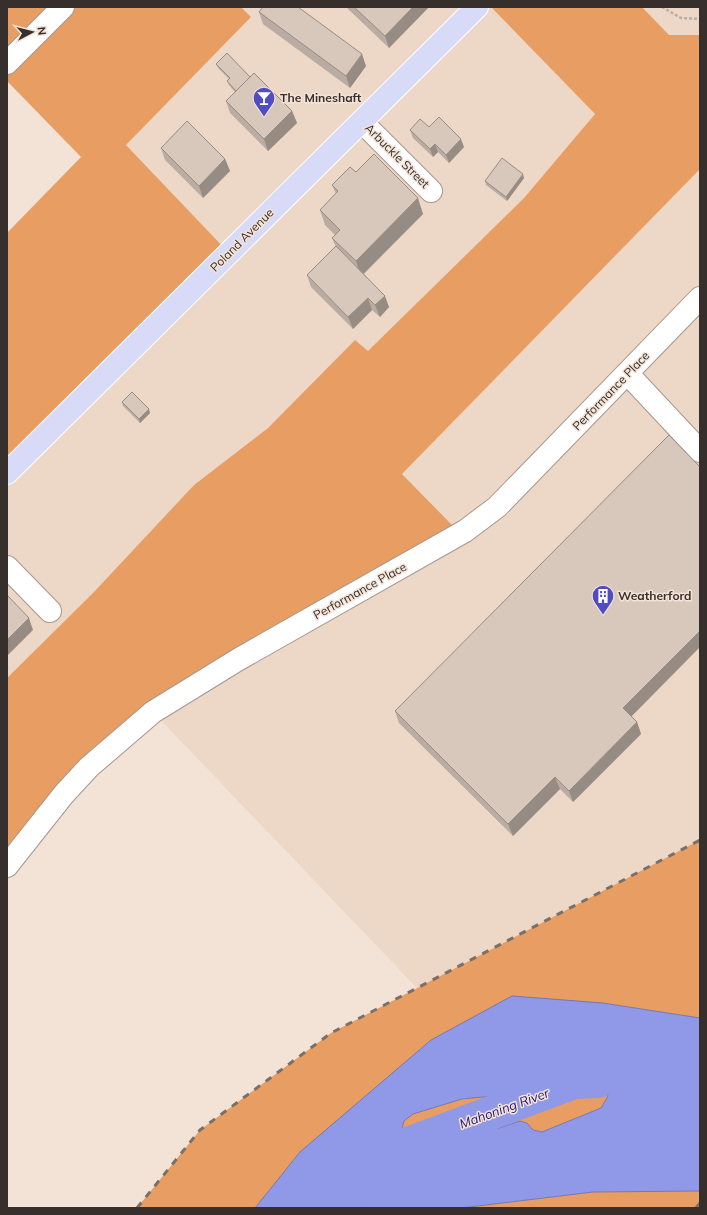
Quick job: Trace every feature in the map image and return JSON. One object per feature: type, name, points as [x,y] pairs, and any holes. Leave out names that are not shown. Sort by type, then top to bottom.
[{"type":"main road","name":"Poland Avenue","points":[[7,473],[477,7]]},
{"type":"street","points":[[7,63],[63,7]]},
{"type":"street","name":"Arbuckle Street","points":[[362,122],[431,191]]},
{"type":"street","name":"Performance Place","points":[[7,866],[36,827],[89,767],[153,712],[239,659],[465,531],[497,507],[700,298]]},
{"type":"street","points":[[627,373],[700,451]]},
{"type":"street","points":[[7,567],[50,611]]},
{"type":"path","points":[[662,7],[681,18],[700,19]]},
{"type":"shaded area","points":[[7,7],[241,7],[251,17],[126,145],[229,253],[7,473],[7,233],[81,157],[7,81]]},
{"type":"shaded area","points":[[241,7],[491,7],[595,114],[524,198],[368,352],[355,340],[268,428],[194,485],[93,593],[7,678],[7,473],[229,253],[126,145],[251,17]]},
{"type":"shaded area","points":[[491,7],[642,7],[669,35],[700,35],[700,169],[402,474],[461,534],[153,712],[7,866],[7,678],[93,593],[194,485],[268,428],[355,340],[368,351],[524,198],[595,114]]},
{"type":"shaded area","points":[[642,7],[700,7],[700,35],[669,35]]},
{"type":"shaded area","points":[[700,169],[700,840],[417,988],[153,712],[461,533],[402,474]]},
{"type":"shaded area","points":[[700,840],[700,1018],[604,1003],[300,1152],[255,1208],[137,1208],[200,1130],[331,1033]]},
{"type":"shaded area","points":[[598,1086],[605,1089],[608,1096],[601,1108],[542,1132],[533,1130],[527,1123],[521,1121],[499,1128],[422,1135],[410,1135],[402,1129],[404,1121],[413,1114],[462,1099]]},
{"type":"shaded area","points":[[700,1191],[700,1208],[461,1208],[593,1192]]},
{"type":"water","points":[[512,996],[603,1003],[700,1018],[700,1191],[593,1192],[461,1208],[255,1208],[300,1152],[431,1040]],"holes":[[[598,1086],[605,1089],[608,1096],[601,1108],[542,1132],[533,1130],[527,1123],[520,1121],[499,1128],[422,1135],[410,1135],[402,1129],[404,1121],[413,1114],[462,1099]]]},
{"type":"building","points":[[263,7],[298,7],[362,54],[346,76],[259,12]]},
{"type":"building","points":[[354,7],[413,7],[385,36]]},
{"type":"building","points":[[227,53],[250,77],[236,91],[227,81],[230,78],[216,64]]},
{"type":"building","name":"The Mineshaft","points":[[254,73],[292,111],[264,139],[226,101]]},
{"type":"building","points":[[439,117],[461,139],[446,155],[435,144],[430,149],[410,130],[420,119],[429,127]]},
{"type":"building","points":[[187,121],[225,159],[199,186],[161,148]]},
{"type":"building","points":[[374,154],[418,198],[356,261],[332,238],[340,230],[320,210],[338,191],[332,185],[350,167],[356,172]]},
{"type":"building","points":[[502,158],[523,174],[506,197],[485,181]]},
{"type":"building","points":[[336,246],[385,296],[375,305],[368,298],[348,317],[307,275]]},
{"type":"building","points":[[132,392],[149,409],[139,419],[122,402]]},
{"type":"building","name":"Weatherford","points":[[669,435],[700,467],[700,631],[623,708],[637,722],[569,791],[555,777],[508,824],[395,711]]},
{"type":"building","points":[[7,595],[29,618],[7,640]]},
{"type":"waterway","name":"Mahoning River","points":[[334,1208],[389,1151],[574,1082],[598,1081]]},
{"type":"railway","points":[[137,1208],[200,1130],[331,1033],[700,840]]},
{"type":"railway","points":[[696,1208],[700,1203]]},
{"type":"place","name":"The Mineshaft","points":[[264,118]]},
{"type":"place","name":"Weatherford","points":[[603,616]]}]
